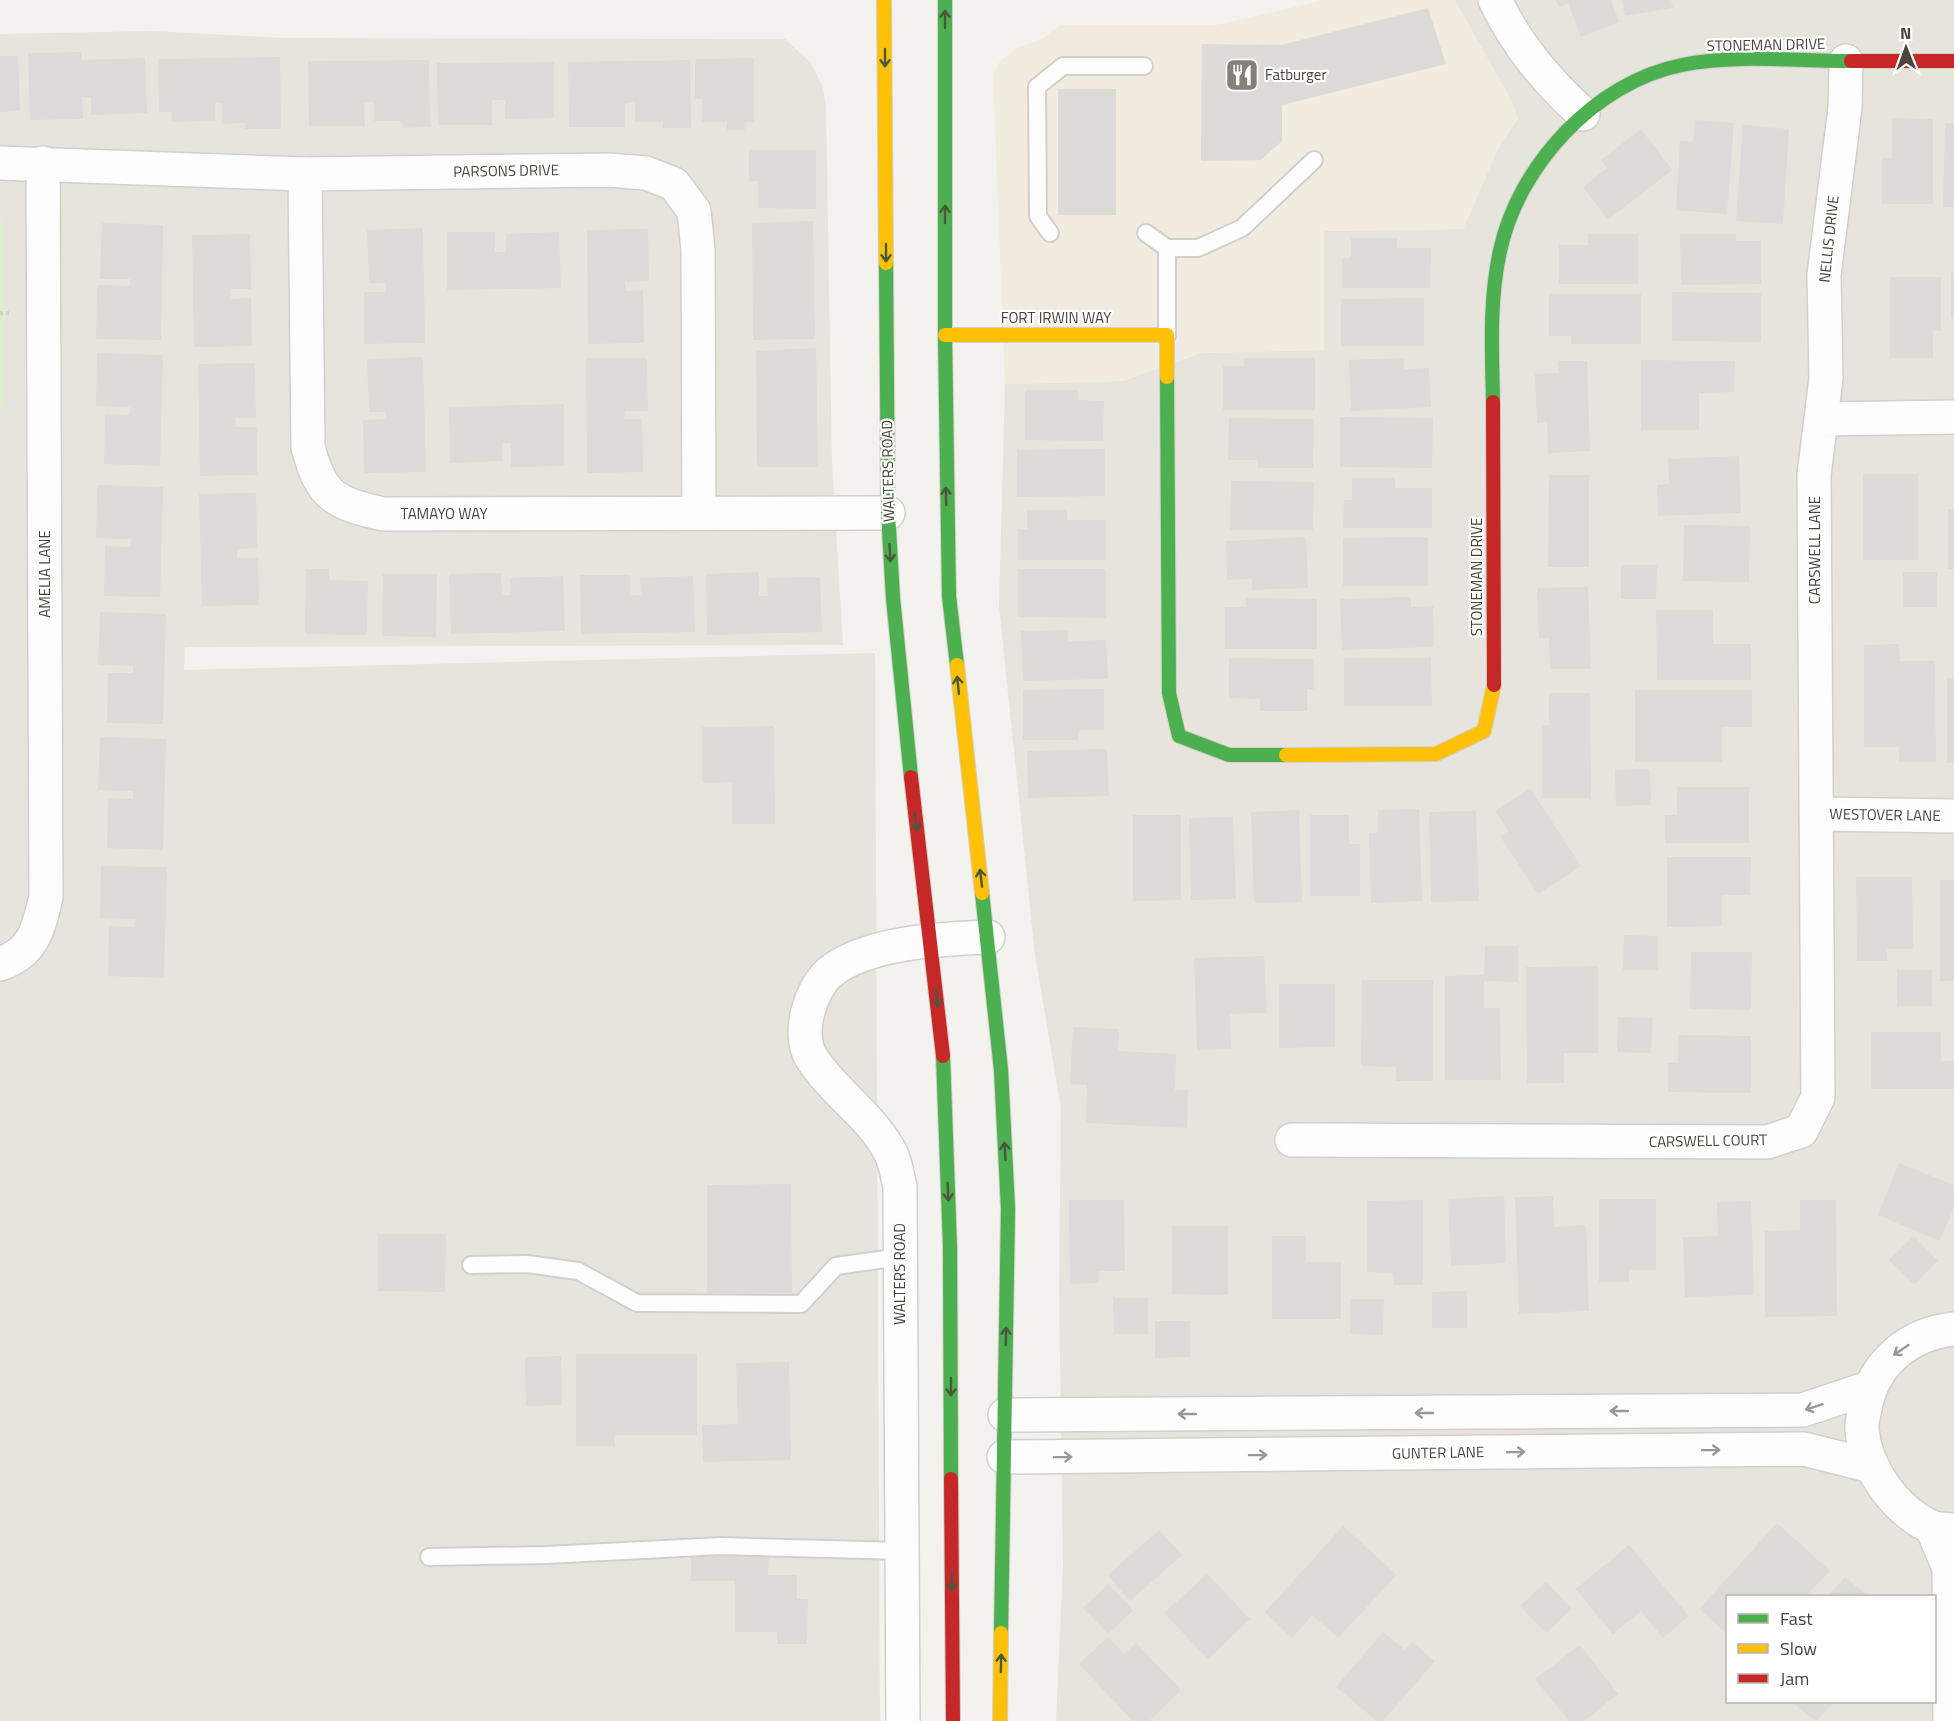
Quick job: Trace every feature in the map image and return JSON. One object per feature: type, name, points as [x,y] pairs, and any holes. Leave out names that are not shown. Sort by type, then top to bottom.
[{"type":"main road","name":"WALTERS ROAD","points":[[884,0],[888,513],[893,598],[909,764],[931,940],[945,1080],[950,1235],[953,1721]]},
{"type":"main road","points":[[945,0],[945,335],[949,596],[1001,1070],[1008,1209],[1000,1721]]},
{"type":"main road","name":"STONEMAN DRIVE","points":[[1167,335],[1169,693],[1179,736],[1229,755],[1436,754],[1484,731],[1495,679],[1492,301],[1503,242],[1525,187],[1557,141],[1583,114],[1630,85],[1668,68],[1717,61],[1954,61]]},
{"type":"main road","name":"FORT IRWIN WAY","points":[[945,335],[1167,335]]},
{"type":"street","points":[[1495,0],[1522,51],[1549,83],[1583,114]]},
{"type":"street","name":"NELLIS DRIVE","points":[[1821,419],[1826,378],[1824,274],[1845,108],[1846,60]]},
{"type":"street","name":"PARSONS DRIVE","points":[[0,163],[305,174],[608,170],[646,173],[674,184],[694,211],[698,250],[699,513]]},
{"type":"street","name":"AMELIA LANE","points":[[0,964],[27,951],[39,927],[46,897],[43,163]]},
{"type":"street","name":"TAMAYO WAY","points":[[305,174],[308,447],[315,474],[330,495],[354,507],[383,514],[888,513]]},
{"type":"street","points":[[1821,419],[1954,417]]},
{"type":"street","name":"CARSWELL LANE","points":[[1817,814],[1814,475],[1821,419]]},
{"type":"street","name":"WESTOVER LANE","points":[[1817,814],[1954,816]]},
{"type":"street","name":"CARSWELL COURT","points":[[1292,1140],[1767,1142],[1801,1131],[1818,1097],[1817,814]]},
{"type":"street","name":"WALTERS ROAD","points":[[903,1721],[900,1187],[888,1147],[823,1075],[809,1054],[805,1035],[807,1014],[814,992],[829,973],[853,958],[906,943],[988,936]]},
{"type":"street","points":[[1950,1721],[1949,1568],[1943,1529],[1895,1502],[1871,1466],[1861,1429],[1869,1388],[1894,1353],[1931,1331],[1954,1329]]},
{"type":"street","points":[[1005,1415],[1803,1410],[1869,1388]]},
{"type":"street","name":"GUNTER LANE","points":[[1004,1457],[1804,1449],[1871,1466]]},
{"type":"lane","points":[[1050,233],[1038,216],[1037,87],[1063,66],[1144,66]]},
{"type":"lane","points":[[1146,233],[1167,248],[1198,248],[1242,228],[1314,160]]},
{"type":"lane","points":[[1167,248],[1167,335]]},
{"type":"lane","points":[[471,1265],[527,1264],[578,1272],[637,1303],[801,1304],[836,1266],[900,1257]]},
{"type":"lane","points":[[429,1557],[546,1555],[722,1546],[902,1551]]},
{"type":"path","points":[[0,313],[14,313]]},
{"type":"shaded area","points":[[1325,0],[1455,0],[1512,101],[1518,118],[1497,151],[1463,229],[1324,231],[1324,350],[1201,353],[1123,381],[1005,384],[993,75],[1000,61],[1018,48],[1044,38],[1060,25],[1217,25]]},
{"type":"shaded area","points":[[1455,0],[1954,0],[1954,1721],[1056,1721],[1063,1566],[1059,1289],[1061,1107],[1035,956],[999,605],[1005,384],[1123,381],[1201,353],[1324,350],[1324,231],[1463,229],[1497,151],[1518,118]]},
{"type":"shaded area","points":[[151,31],[283,38],[785,39],[811,63],[823,87],[826,107],[832,464],[843,645],[185,647],[184,670],[875,653],[880,1721],[0,1721],[0,34]]},
{"type":"green space","points":[[0,210],[6,226],[4,411],[0,411]]},
{"type":"building","points":[[1556,0],[1611,0],[1619,22],[1581,37],[1568,3],[1559,7]]},
{"type":"building","points":[[1622,0],[1671,0],[1673,8],[1625,16]]},
{"type":"building","points":[[1428,8],[1446,64],[1282,105],[1282,141],[1261,160],[1201,161],[1202,44],[1281,45]]},
{"type":"building","points":[[81,52],[81,60],[145,58],[147,113],[91,115],[91,97],[82,97],[83,119],[30,120],[28,53]]},
{"type":"building","points":[[0,56],[18,56],[20,111],[0,112]]},
{"type":"building","points":[[280,57],[281,129],[245,129],[245,123],[222,124],[222,103],[215,103],[215,121],[172,122],[171,112],[159,112],[158,59]]},
{"type":"building","points":[[754,58],[754,122],[744,122],[745,130],[727,130],[727,122],[702,122],[702,99],[695,99],[695,59]]},
{"type":"building","points":[[429,60],[430,127],[403,128],[402,121],[374,121],[374,102],[364,102],[365,126],[309,126],[308,61]]},
{"type":"building","points":[[690,60],[691,128],[663,128],[663,122],[635,122],[635,102],[625,103],[625,127],[569,127],[568,62]]},
{"type":"building","points":[[554,62],[554,118],[505,119],[505,100],[492,100],[492,125],[438,125],[437,63]]},
{"type":"building","points":[[1058,89],[1116,89],[1116,215],[1058,215]]},
{"type":"building","points":[[1892,118],[1933,119],[1933,204],[1882,204],[1882,158],[1892,158]]},
{"type":"building","points":[[1695,120],[1734,123],[1727,214],[1676,210],[1680,141],[1693,142]]},
{"type":"building","points":[[1945,123],[1954,123],[1954,207],[1943,207]]},
{"type":"building","points":[[1743,125],[1789,129],[1783,224],[1736,221]]},
{"type":"building","points":[[1641,129],[1672,170],[1608,220],[1583,187],[1607,168],[1601,160]]},
{"type":"building","points":[[749,150],[816,150],[816,209],[758,208],[758,181],[749,181]]},
{"type":"building","points":[[813,221],[815,339],[753,340],[752,223]]},
{"type":"building","points":[[102,223],[163,225],[161,340],[96,339],[97,285],[130,286],[130,279],[100,279]]},
{"type":"building","points":[[423,228],[425,343],[364,344],[364,292],[386,292],[386,283],[369,283],[367,230]]},
{"type":"building","points":[[648,229],[649,281],[625,282],[625,291],[643,290],[644,343],[588,344],[587,230]]},
{"type":"building","points":[[447,232],[495,232],[495,252],[506,252],[506,234],[559,232],[561,288],[447,290]]},
{"type":"building","points":[[250,234],[251,289],[230,289],[231,299],[251,298],[252,346],[194,347],[192,235]]},
{"type":"building","points":[[1588,234],[1638,234],[1638,284],[1559,284],[1559,245],[1588,245]]},
{"type":"building","points":[[1680,234],[1736,234],[1736,241],[1761,241],[1761,284],[1681,285]]},
{"type":"building","points":[[1351,238],[1397,238],[1397,248],[1431,248],[1430,288],[1342,288],[1342,258],[1351,258]]},
{"type":"building","points":[[1951,273],[1954,273],[1954,318],[1951,318]]},
{"type":"building","points":[[1890,277],[1941,277],[1941,331],[1933,331],[1933,358],[1890,358]]},
{"type":"building","points":[[1672,292],[1761,293],[1761,342],[1672,341]]},
{"type":"building","points":[[1549,294],[1641,294],[1641,344],[1571,344],[1571,336],[1549,336]]},
{"type":"building","points":[[1424,298],[1424,346],[1341,346],[1341,299]]},
{"type":"building","points":[[816,348],[818,467],[757,467],[756,351]]},
{"type":"building","points":[[97,353],[163,355],[160,466],[104,464],[105,414],[130,415],[130,407],[96,406]]},
{"type":"building","points":[[423,357],[426,472],[364,473],[363,420],[386,419],[386,412],[369,412],[367,359]]},
{"type":"building","points":[[586,358],[647,358],[648,411],[625,411],[624,419],[642,419],[643,472],[587,473]]},
{"type":"building","points":[[1244,358],[1315,358],[1315,410],[1223,410],[1223,366],[1244,366]]},
{"type":"building","points":[[1404,358],[1404,369],[1429,368],[1431,407],[1351,411],[1349,360]]},
{"type":"building","points":[[1641,360],[1735,361],[1734,392],[1699,393],[1699,430],[1641,430]]},
{"type":"building","points":[[1558,361],[1587,361],[1590,451],[1548,453],[1547,422],[1537,423],[1535,374],[1559,373]]},
{"type":"building","points":[[255,363],[256,418],[235,418],[236,427],[257,427],[257,475],[200,476],[198,364]]},
{"type":"building","points":[[1025,390],[1078,390],[1078,400],[1104,401],[1103,441],[1025,440]]},
{"type":"building","points":[[564,404],[564,466],[511,467],[511,443],[502,443],[503,461],[450,463],[449,407]]},
{"type":"building","points":[[1340,417],[1433,418],[1432,468],[1340,467]]},
{"type":"building","points":[[1229,418],[1314,419],[1313,468],[1258,468],[1258,460],[1228,460]]},
{"type":"building","points":[[1105,449],[1105,496],[1017,497],[1017,450]]},
{"type":"building","points":[[1739,456],[1741,513],[1658,516],[1657,485],[1669,484],[1668,459]]},
{"type":"building","points":[[1863,474],[1918,474],[1918,560],[1863,560]]},
{"type":"building","points":[[1549,475],[1589,475],[1589,567],[1548,567]]},
{"type":"building","points":[[1352,478],[1395,478],[1395,488],[1432,488],[1432,528],[1343,528],[1344,500],[1352,500]]},
{"type":"building","points":[[1231,481],[1314,482],[1313,530],[1230,530]]},
{"type":"building","points":[[97,485],[163,487],[160,597],[104,596],[105,546],[131,547],[131,539],[96,538]]},
{"type":"building","points":[[256,493],[257,548],[237,549],[237,558],[258,558],[259,605],[202,606],[199,494]]},
{"type":"building","points":[[1948,509],[1954,509],[1954,569],[1948,569]]},
{"type":"building","points":[[1027,510],[1067,510],[1067,520],[1106,520],[1106,560],[1018,560],[1018,529],[1027,529]]},
{"type":"building","points":[[1684,525],[1750,526],[1749,582],[1683,581]]},
{"type":"building","points":[[1306,537],[1308,588],[1252,590],[1252,579],[1227,580],[1226,541]]},
{"type":"building","points":[[1428,537],[1428,586],[1343,586],[1343,538]]},
{"type":"building","points":[[1621,565],[1657,565],[1656,599],[1621,599]]},
{"type":"building","points":[[306,569],[329,569],[329,580],[368,581],[367,635],[305,634]]},
{"type":"building","points":[[1018,569],[1106,569],[1106,618],[1018,617]]},
{"type":"building","points":[[759,572],[759,596],[768,596],[767,578],[820,577],[822,632],[707,635],[706,574]]},
{"type":"building","points":[[1903,572],[1937,572],[1937,607],[1903,607]]},
{"type":"building","points":[[501,573],[502,595],[511,595],[510,578],[563,576],[565,631],[451,634],[449,574]]},
{"type":"building","points":[[383,574],[437,574],[436,637],[382,636]]},
{"type":"building","points":[[580,575],[630,575],[630,596],[641,595],[640,578],[693,576],[695,632],[581,634]]},
{"type":"building","points":[[1588,587],[1591,669],[1550,669],[1549,638],[1539,638],[1537,588]]},
{"type":"building","points":[[1411,597],[1411,607],[1433,606],[1434,647],[1342,650],[1340,599]]},
{"type":"building","points":[[1246,598],[1317,599],[1317,649],[1225,649],[1225,607],[1246,607]]},
{"type":"building","points":[[1656,610],[1713,610],[1713,644],[1751,644],[1751,680],[1657,680]]},
{"type":"building","points":[[100,612],[166,614],[163,724],[107,723],[108,673],[133,673],[133,666],[98,665]]},
{"type":"building","points":[[1068,630],[1068,641],[1106,640],[1108,679],[1023,681],[1021,631]]},
{"type":"building","points":[[1899,644],[1900,661],[1935,661],[1936,762],[1899,762],[1899,747],[1864,747],[1864,645]]},
{"type":"building","points":[[1229,658],[1314,659],[1314,689],[1307,689],[1307,711],[1260,711],[1260,699],[1229,698]]},
{"type":"building","points":[[1344,658],[1431,658],[1432,706],[1344,706]]},
{"type":"building","points":[[1947,678],[1954,678],[1954,763],[1947,763]]},
{"type":"building","points":[[1104,689],[1104,730],[1079,730],[1078,740],[1023,740],[1023,690]]},
{"type":"building","points":[[1635,690],[1752,690],[1752,727],[1722,727],[1722,762],[1635,762]]},
{"type":"building","points":[[1549,693],[1590,693],[1591,798],[1542,798],[1542,725],[1549,725]]},
{"type":"building","points":[[774,726],[775,824],[732,824],[732,782],[702,783],[702,727]]},
{"type":"building","points":[[100,737],[166,739],[163,850],[107,848],[108,798],[133,799],[133,791],[98,790]]},
{"type":"building","points":[[1107,749],[1109,796],[1028,798],[1027,751]]},
{"type":"building","points":[[1650,769],[1651,805],[1616,806],[1615,770]]},
{"type":"building","points":[[1677,787],[1749,787],[1749,843],[1665,843],[1665,815],[1677,815]]},
{"type":"building","points":[[1530,788],[1581,866],[1538,894],[1500,836],[1508,831],[1495,811]]},
{"type":"building","points":[[1419,809],[1422,901],[1371,903],[1369,833],[1378,832],[1378,810]]},
{"type":"building","points":[[1299,810],[1302,902],[1254,903],[1251,812]]},
{"type":"building","points":[[1476,811],[1479,901],[1431,902],[1429,812]]},
{"type":"building","points":[[1133,815],[1181,815],[1181,900],[1133,901]]},
{"type":"building","points":[[1310,815],[1349,815],[1349,844],[1360,844],[1360,896],[1310,896]]},
{"type":"building","points":[[1233,817],[1236,899],[1191,900],[1189,818]]},
{"type":"building","points":[[1667,857],[1751,857],[1750,895],[1722,895],[1722,926],[1667,927]]},
{"type":"building","points":[[101,866],[167,867],[164,978],[108,976],[109,926],[134,927],[135,919],[100,918]]},
{"type":"building","points":[[1856,877],[1912,877],[1913,949],[1887,949],[1887,961],[1857,961]]},
{"type":"building","points":[[1940,880],[1954,880],[1954,981],[1940,981]]},
{"type":"building","points":[[1624,935],[1658,936],[1658,970],[1623,970]]},
{"type":"building","points":[[1485,946],[1518,946],[1518,982],[1484,981],[1484,1008],[1500,1008],[1501,1080],[1445,1080],[1445,976],[1484,975]]},
{"type":"building","points":[[1691,952],[1752,952],[1751,1010],[1690,1009]]},
{"type":"building","points":[[1264,956],[1267,1013],[1230,1014],[1231,1049],[1197,1050],[1194,958]]},
{"type":"building","points":[[1598,966],[1598,1053],[1564,1053],[1564,1083],[1527,1083],[1526,967]]},
{"type":"building","points":[[1897,970],[1932,970],[1932,1006],[1897,1006]]},
{"type":"building","points":[[1362,980],[1433,980],[1433,1081],[1396,1081],[1396,1067],[1361,1066]]},
{"type":"building","points":[[1279,984],[1335,984],[1335,1047],[1279,1048]]},
{"type":"building","points":[[1618,1017],[1653,1018],[1651,1053],[1617,1052]]},
{"type":"building","points":[[1073,1027],[1119,1029],[1118,1051],[1176,1054],[1175,1090],[1188,1090],[1187,1128],[1086,1123],[1087,1085],[1070,1084]]},
{"type":"building","points":[[1871,1032],[1941,1032],[1941,1061],[1954,1061],[1954,1089],[1871,1089]]},
{"type":"building","points":[[1678,1035],[1751,1036],[1751,1093],[1668,1092],[1668,1063],[1678,1063]]},
{"type":"building","points":[[1899,1163],[1954,1185],[1954,1207],[1940,1241],[1878,1215]]},
{"type":"building","points":[[791,1184],[792,1293],[707,1293],[707,1185]]},
{"type":"building","points":[[1504,1196],[1506,1263],[1451,1266],[1448,1199]]},
{"type":"building","points":[[1553,1196],[1554,1227],[1586,1225],[1589,1311],[1519,1314],[1515,1197]]},
{"type":"building","points":[[1599,1199],[1656,1199],[1656,1270],[1629,1270],[1629,1282],[1599,1282]]},
{"type":"building","points":[[1069,1200],[1124,1200],[1125,1271],[1098,1271],[1099,1283],[1070,1284]]},
{"type":"building","points":[[1423,1200],[1423,1285],[1394,1285],[1393,1273],[1367,1272],[1367,1201]]},
{"type":"building","points":[[1800,1200],[1836,1200],[1837,1316],[1765,1317],[1765,1231],[1800,1230]]},
{"type":"building","points":[[1751,1201],[1754,1295],[1685,1297],[1683,1237],[1718,1236],[1717,1202]]},
{"type":"building","points":[[1172,1226],[1228,1226],[1228,1295],[1172,1294]]},
{"type":"building","points":[[378,1234],[446,1234],[445,1292],[378,1291]]},
{"type":"building","points":[[1272,1236],[1306,1236],[1306,1262],[1341,1262],[1341,1319],[1272,1319]]},
{"type":"building","points":[[1914,1236],[1938,1261],[1914,1285],[1889,1260]]},
{"type":"building","points":[[1467,1291],[1467,1328],[1432,1328],[1432,1292]]},
{"type":"building","points":[[1113,1298],[1148,1298],[1148,1334],[1114,1334]]},
{"type":"building","points":[[1350,1299],[1384,1299],[1383,1335],[1350,1334]]},
{"type":"building","points":[[1155,1321],[1190,1321],[1190,1357],[1155,1358]]},
{"type":"building","points":[[576,1354],[697,1354],[697,1435],[615,1435],[615,1446],[576,1446]]},
{"type":"building","points":[[561,1356],[562,1405],[526,1406],[525,1357]]},
{"type":"building","points":[[789,1362],[791,1460],[703,1462],[702,1425],[738,1424],[736,1363]]},
{"type":"building","points":[[1777,1523],[1830,1571],[1807,1595],[1726,1595],[1726,1633],[1699,1609]]},
{"type":"building","points":[[1343,1526],[1397,1575],[1338,1638],[1312,1615],[1292,1638],[1265,1612]]},
{"type":"building","points":[[1159,1530],[1182,1555],[1130,1601],[1108,1575]]},
{"type":"building","points":[[1629,1545],[1689,1616],[1663,1638],[1641,1611],[1613,1634],[1576,1589]]},
{"type":"building","points":[[691,1556],[769,1556],[768,1575],[797,1575],[797,1599],[808,1599],[807,1644],[777,1644],[777,1632],[735,1632],[735,1581],[691,1581]]},
{"type":"building","points":[[1207,1574],[1250,1619],[1208,1659],[1164,1613]]},
{"type":"building","points":[[1845,1577],[1867,1595],[1829,1595]]},
{"type":"building","points":[[1546,1582],[1572,1609],[1546,1633],[1520,1606]]},
{"type":"building","points":[[1108,1584],[1133,1610],[1108,1634],[1083,1608]]},
{"type":"building","points":[[1383,1632],[1405,1650],[1412,1642],[1435,1661],[1383,1721],[1377,1721],[1336,1687]]},
{"type":"building","points":[[1108,1637],[1124,1654],[1136,1643],[1181,1690],[1149,1721],[1133,1721],[1079,1664]]},
{"type":"building","points":[[1580,1645],[1618,1694],[1584,1721],[1569,1721],[1535,1679]]},
{"type":"building","points":[[1793,1703],[1833,1703],[1816,1721]]},
{"type":"traffic: fast","points":[[945,0],[945,335],[949,596],[957,665]]},
{"type":"traffic: fast","points":[[1493,402],[1493,307],[1500,251],[1509,219],[1524,188],[1543,159],[1565,132],[1619,89],[1650,74],[1682,65],[1744,59],[1851,61]]},
{"type":"traffic: fast","points":[[886,263],[888,513],[893,598],[911,777]]},
{"type":"traffic: fast","points":[[1167,377],[1169,693],[1179,736],[1229,755],[1286,755]]},
{"type":"traffic: fast","points":[[982,893],[1001,1070],[1008,1209],[1001,1633]]},
{"type":"traffic: fast","points":[[943,1056],[950,1247],[951,1479]]},
{"type":"traffic: slow","points":[[884,0],[886,263]]},
{"type":"traffic: slow","points":[[945,335],[1167,335],[1167,377]]},
{"type":"traffic: slow","points":[[957,665],[982,893]]},
{"type":"traffic: slow","points":[[1286,755],[1436,754],[1484,731],[1494,685]]},
{"type":"traffic: slow","points":[[1000,1721],[1001,1633]]},
{"type":"traffic: jam","points":[[1851,61],[1954,61]]},
{"type":"traffic: jam","points":[[1493,402],[1494,685]]},
{"type":"traffic: jam","points":[[911,777],[943,1056]]},
{"type":"traffic: jam","points":[[951,1479],[953,1721]]},
{"type":"place","name":"Fatburger","points":[[1242,75]]}]
